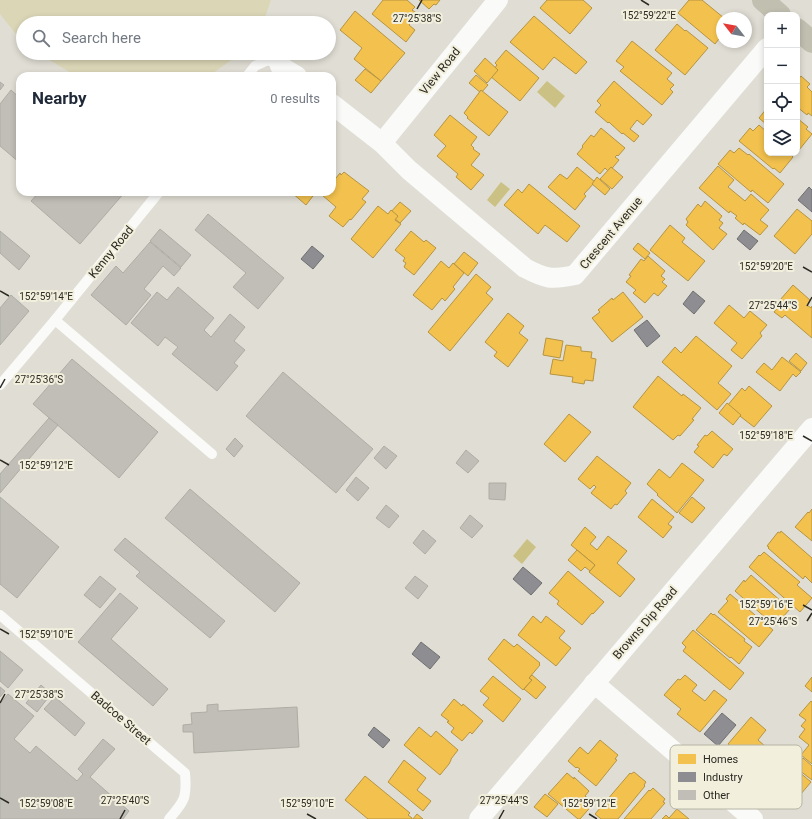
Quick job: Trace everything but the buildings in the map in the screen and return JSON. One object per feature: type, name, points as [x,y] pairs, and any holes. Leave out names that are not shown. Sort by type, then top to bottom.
[{"type":"highway","points":[[763,0],[777,12]]},
{"type":"highway","points":[[800,32],[812,42]]},
{"type":"street","name":"View Road","points":[[382,143],[498,0]]},
{"type":"street","name":"Crescent Avenue","points":[[336,107],[382,143],[409,170],[525,268],[542,277],[559,278],[575,275],[764,52]]},
{"type":"street","name":"Browns Dip Road","points":[[479,819],[812,428]]},
{"type":"street","points":[[594,683],[670,748]]},
{"type":"street","points":[[741,809],[753,819]]},
{"type":"lane","points":[[250,72],[255,66],[268,60],[289,71]]},
{"type":"lane","name":"Kenny Road","points":[[0,385],[156,196]]},
{"type":"lane","points":[[55,320],[212,454]]},
{"type":"lane","name":"Badcoe Street","points":[[0,615],[184,773],[186,790],[181,805],[169,819]]},
{"type":"shaded area","points":[[0,0],[271,0],[265,16],[16,16],[16,34],[0,14]]},
{"type":"shaded area","points":[[50,60],[231,60],[215,72],[69,72]]},
{"type":"shaded area","points":[[547,81],[565,96],[555,108],[537,92]]},
{"type":"shaded area","points":[[501,182],[510,189],[495,207],[487,200]]},
{"type":"shaded area","points":[[527,539],[536,547],[522,564],[513,556]]}]
